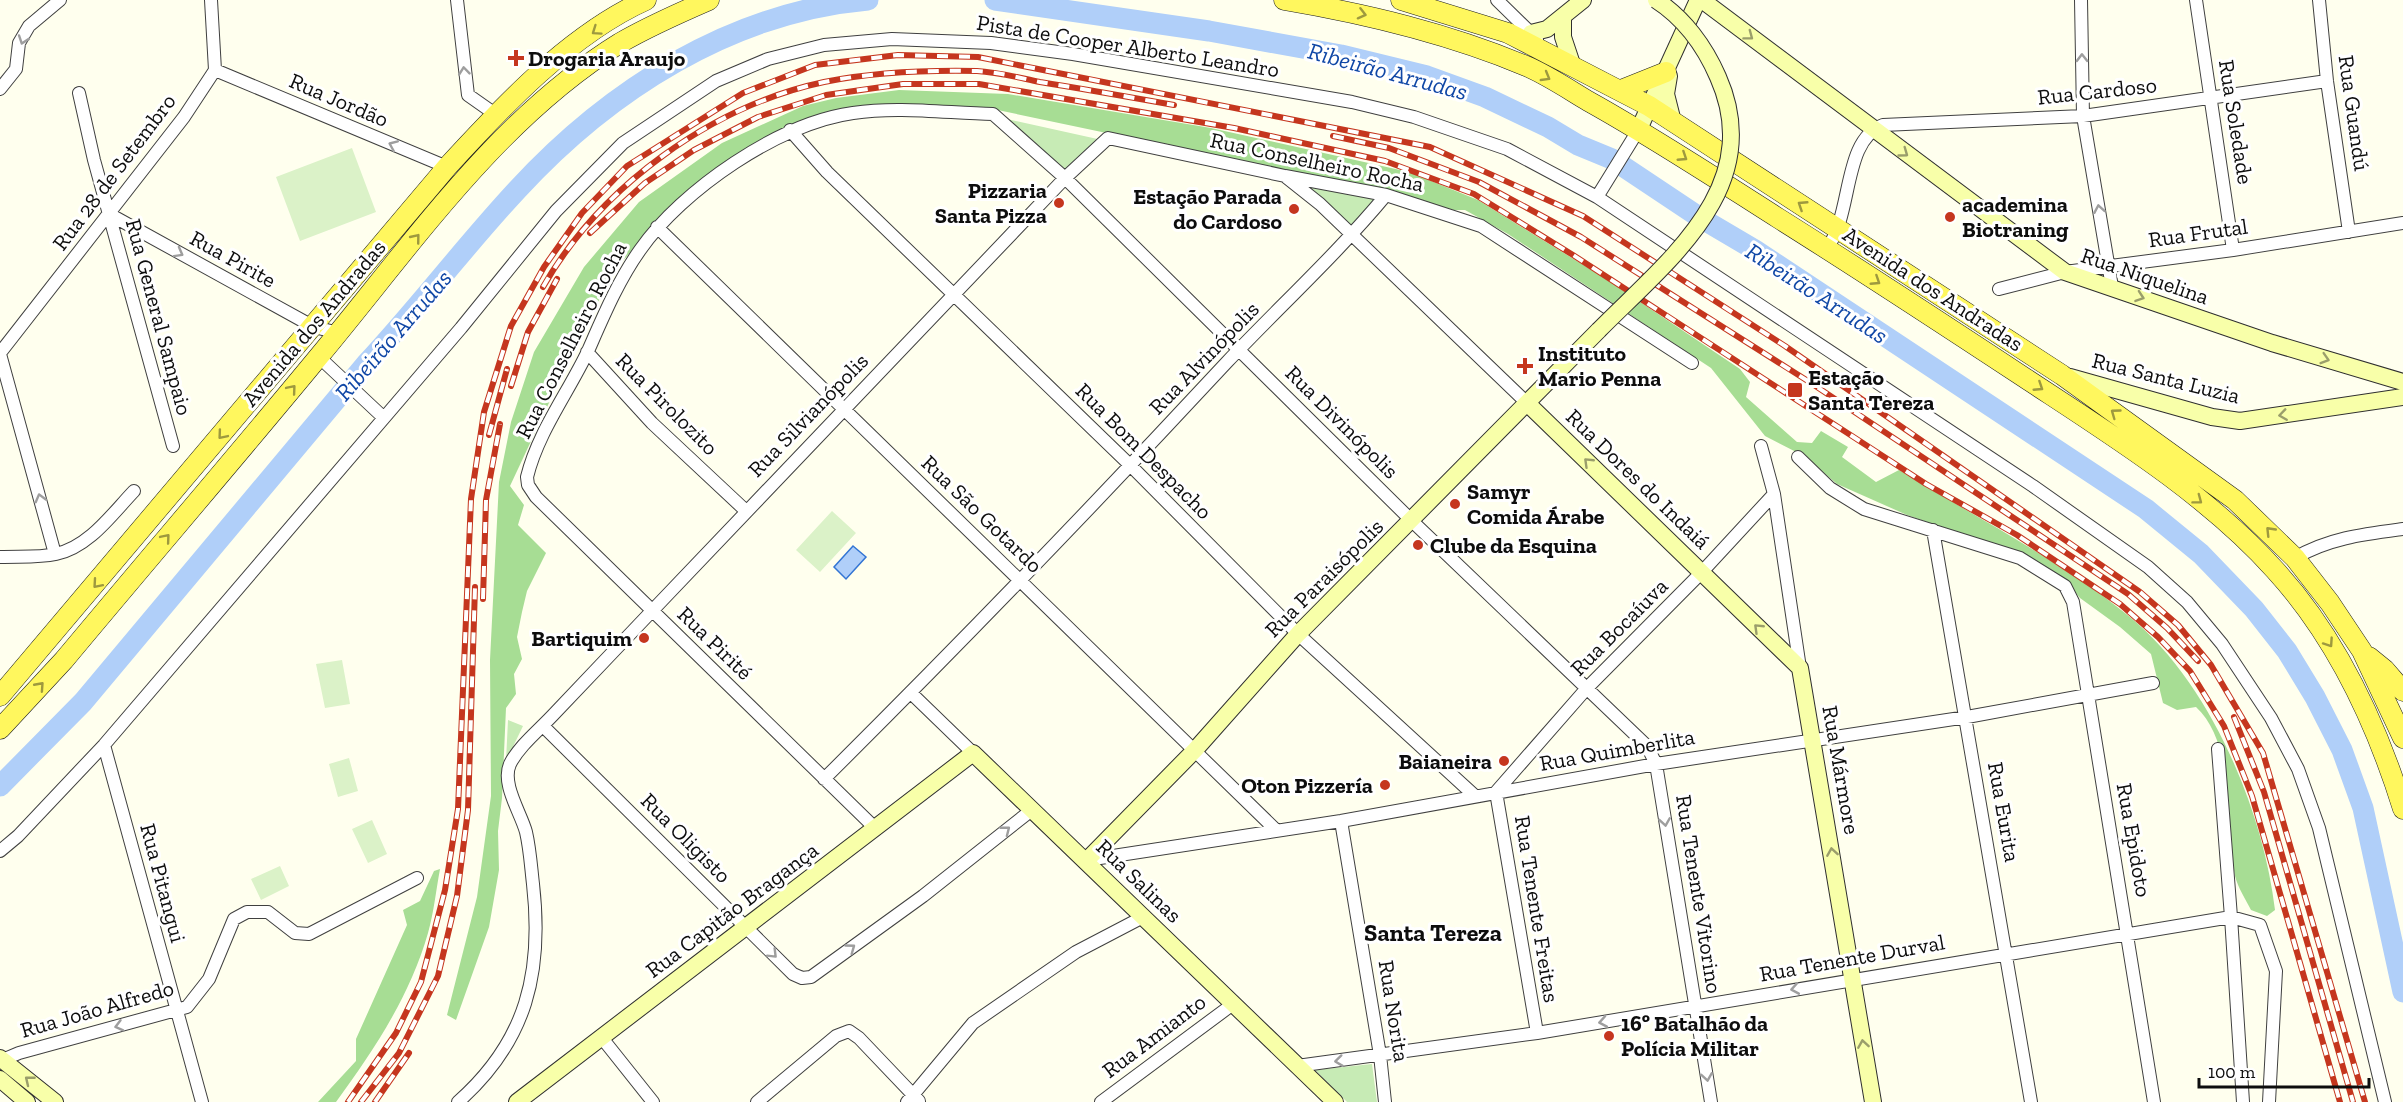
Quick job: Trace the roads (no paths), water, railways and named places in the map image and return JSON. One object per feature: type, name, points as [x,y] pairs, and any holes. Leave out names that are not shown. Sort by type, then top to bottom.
[{"type":"main road","name":"Avenida dos Andradas","points":[[0,696],[447,167],[495,114],[547,67],[608,22],[645,0]]},
{"type":"main road","name":"Avenida dos Andradas","points":[[0,729],[64,660],[321,359],[339,333],[463,183],[512,129],[587,66],[658,22],[709,0]]},
{"type":"main road","name":"Avenida dos Andradas","points":[[1284,0],[1350,11],[1436,32],[1530,68],[1639,129],[1827,249],[2073,410],[2213,511],[2276,571],[2308,612],[2352,679],[2388,761],[2403,809]]},
{"type":"main road","name":"Avenida dos Andradas","points":[[1401,0],[1508,33],[1547,51],[1649,106],[2062,375],[2235,500],[2295,558],[2362,651],[2403,738]]},
{"type":"main road","points":[[1508,33],[1532,33]]},
{"type":"main road","points":[[1621,90],[1668,68]]},
{"type":"main road","points":[[447,167],[457,171],[463,183]]},
{"type":"main road","points":[[2362,651],[2385,670],[2403,691]]},
{"type":"street","points":[[0,89],[16,69],[20,43],[29,26],[60,0]]},
{"type":"street","points":[[211,0],[215,70]]},
{"type":"street","points":[[457,0],[468,95],[495,114]]},
{"type":"street","points":[[1497,0],[1532,33],[1547,51]]},
{"type":"street","points":[[1532,33],[1547,29],[1583,0]]},
{"type":"street","name":"Rua Paraisópolis","points":[[1087,860],[1196,750],[1298,634],[1528,404],[1698,227],[1718,194],[1730,154],[1732,136],[1728,112],[1714,69],[1695,36],[1669,8],[1656,0]]},
{"type":"street","points":[[1598,197],[1639,129],[1700,0]]},
{"type":"street","name":"Rua Niquelina","points":[[1700,0],[2065,272],[2272,344],[2403,382]]},
{"type":"street","points":[[2081,0],[2083,116],[2112,288]]},
{"type":"street","name":"Rua Soledade","points":[[2196,0],[2234,250]]},
{"type":"street","name":"Rua Guandú","points":[[2319,0],[2327,81],[2349,232]]},
{"type":"street","points":[[1563,18],[1563,37],[1572,64]]},
{"type":"street","name":"Pista de Cooper Alberto Leandro","points":[[384,418],[556,211],[623,143],[716,81],[768,59],[824,45],[892,39],[991,43],[1073,54],[1352,102],[1414,117],[1507,149],[1598,197],[2033,486],[2148,567],[2187,602],[2235,662],[2271,718],[2298,769],[2319,828],[2385,1102]]},
{"type":"street","points":[[1668,68],[1666,94],[1673,122]]},
{"type":"street","name":"Rua Jordão","points":[[215,70],[447,167]]},
{"type":"street","name":"Rua 28 de Setembro","points":[[0,353],[184,117],[215,70]]},
{"type":"street","name":"Rua Cardoso","points":[[1871,129],[1897,123],[2083,116],[2327,81]]},
{"type":"street","name":"Rua General Sampaio","points":[[79,93],[109,214],[173,447]]},
{"type":"street","name":"Rua Conselheiro Rocha","points":[[528,485],[529,471],[553,414],[587,352],[601,318],[638,252],[657,227],[685,200],[763,145],[790,130],[852,113],[886,111],[993,114]]},
{"type":"street","name":"Rua Divinópolis","points":[[993,114],[1065,178],[1412,521],[1647,746],[1656,764]]},
{"type":"street","points":[[1827,249],[1839,229],[1858,150],[1871,129]]},
{"type":"street","name":"Rua Bom Despacho","points":[[790,130],[827,172],[1131,466],[1298,634],[1475,796]]},
{"type":"street","name":"Rua Conselheiro Rocha","points":[[1108,138],[1285,177],[1386,195],[1481,226],[1692,363]]},
{"type":"street","name":"Rua Silvianópolis","points":[[543,726],[745,510],[844,410],[1065,178],[1108,138]]},
{"type":"street","name":"Rua Dores do Indaiá","points":[[1285,177],[1352,235],[1800,668]]},
{"type":"street","name":"Rua Alvinópolis","points":[[824,779],[911,693],[1131,466],[1239,350],[1352,235],[1386,195]]},
{"type":"street","name":"Rua Pirite","points":[[109,214],[314,327],[339,333]]},
{"type":"street","name":"Rua Frutal","points":[[1999,289],[2065,272],[2234,250],[2403,223]]},
{"type":"street","name":"Rua São Gotardo","points":[[657,227],[1277,831]]},
{"type":"street","name":"Rua Pirolozito","points":[[587,352],[652,423],[745,510]]},
{"type":"street","points":[[0,353],[55,554]]},
{"type":"street","points":[[0,851],[18,836],[104,745],[384,418],[321,359]]},
{"type":"street","name":"Rua Santa Luzia","points":[[2062,375],[2212,417],[2240,421],[2403,397]]},
{"type":"street","name":"Rua Mármore","points":[[1761,446],[1774,494],[1800,668],[1873,1102]]},
{"type":"street","points":[[1798,457],[1830,488],[1864,509],[1933,530]]},
{"type":"street","name":"Rua Pirité","points":[[528,485],[536,497],[876,829]]},
{"type":"street","points":[[0,557],[55,554],[73,548],[89,538],[134,491]]},
{"type":"street","name":"Rua Bocaíuva","points":[[1496,792],[1587,688],[1701,573],[1774,494]]},
{"type":"street","points":[[2295,558],[2316,546],[2340,538],[2403,529]]},
{"type":"street","name":"Rua Epidoto","points":[[1933,530],[2020,558],[2065,586],[2073,602],[2154,1102]]},
{"type":"street","name":"Rua Eurita","points":[[1933,530],[1967,717],[2031,1102]]},
{"type":"street","name":"Rua Quimberlita","points":[[1087,860],[1341,821],[1656,764],[1967,717],[2153,683]]},
{"type":"street","name":"Rua Salinas","points":[[911,693],[1087,860],[1329,1100]]},
{"type":"street","points":[[458,1102],[478,1082],[507,1044],[526,1002],[534,972],[536,931],[531,866],[526,834],[509,784],[508,774],[510,765],[543,726]]},
{"type":"street","name":"Rua Oligisto","points":[[543,726],[793,974],[802,978],[811,977],[923,896],[1033,809]]},
{"type":"street","name":"Rua Pitangui","points":[[104,745],[202,1102]]},
{"type":"street","points":[[2218,749],[2243,1102]]},
{"type":"street","name":"Rua Capitão Bragança","points":[[517,1102],[973,753]]},
{"type":"street","name":"Rua Tenente Vitorino","points":[[1656,764],[1711,1102]]},
{"type":"street","name":"Rua Tenente Freitas","points":[[1496,792],[1537,1034]]},
{"type":"street","name":"Rua Norita","points":[[1341,821],[1380,1055],[1385,1102]]},
{"type":"street","name":"Rua João Alfredo","points":[[1,1060],[176,1011],[194,1000],[208,979],[234,919],[247,912],[267,912],[295,933],[309,934],[417,878]]},
{"type":"street","points":[[757,1102],[836,1036],[849,1031],[859,1038],[914,1100],[973,1023],[1076,952],[1143,917]]},
{"type":"street","points":[[2231,917],[2260,925],[2276,971],[2269,1102]]},
{"type":"street","name":"Rua Tenente Durval","points":[[1297,1066],[1537,1034],[1696,1005],[2231,917]]},
{"type":"street","name":"Rua Amianto","points":[[1101,1102],[1233,1004]]},
{"type":"street","points":[[602,1038],[653,1102]]},
{"type":"street","points":[[1,1060],[55,1102]]},
{"type":"street","points":[[0,1079],[27,1102]]},
{"type":"water","points":[[853,546],[866,557],[846,579],[834,567]]},
{"type":"waterway","name":"Ribeirão Arrudas","points":[[0,786],[83,702],[366,364],[498,211],[553,154],[591,120],[632,89],[676,62],[721,39],[768,21],[817,8],[868,0]]},
{"type":"waterway","name":"Ribeirão Arrudas","points":[[995,0],[1209,31],[1341,55],[1427,76],[1485,97],[1548,127],[1578,145],[1612,159],[1699,217],[1755,250],[2146,509],[2201,554],[2254,609],[2287,651],[2315,697],[2342,750],[2363,808],[2403,992]]},
{"type":"railway","points":[[348,1102],[396,1033],[421,982],[445,890],[458,809],[471,499],[484,412],[511,326],[544,267],[582,213],[627,166],[743,93],[815,65],[898,55],[978,57],[1430,147],[1583,216],[1785,346],[2140,592],[2178,625],[2211,665],[2263,753],[2365,1102]]},
{"type":"railway","points":[[543,287],[567,250],[595,216],[662,156],[700,131],[740,110],[782,94],[824,82],[862,76],[919,71],[977,71],[1174,105]]},
{"type":"railway","points":[[590,233],[645,183],[694,150],[758,117],[826,95],[903,84],[979,84],[1234,128],[1385,161],[1474,194],[1573,255],[1926,484],[2017,535],[2120,604],[2158,637],[2190,671],[2224,726],[2252,796],[2340,1102]]},
{"type":"railway","points":[[1333,136],[1389,148],[1479,182],[1581,237],[1811,383],[2128,594],[2167,628],[2198,661]]},
{"type":"railway","points":[[511,386],[528,332],[557,279]]},
{"type":"railway","points":[[489,435],[507,369]]},
{"type":"railway","points":[[483,599],[486,500],[500,424]]},
{"type":"railway","points":[[361,1102],[399,1053],[438,976],[457,896],[468,810],[475,587]]},
{"type":"railway","points":[[2234,717],[2264,792],[2353,1102]]},
{"type":"railway","points":[[375,1102],[409,1053]]},
{"type":"place","name":"Drogaria Araujo","points":[[516,58]]},
{"type":"place","name":"Pizzaria Santa Pizza","points":[[1059,203]]},
{"type":"place","name":"Estação Parada do Cardoso","points":[[1294,209]]},
{"type":"place","name":"academina Biotraning","points":[[1950,217]]},
{"type":"place","name":"Instituto Mario Penna","points":[[1525,366]]},
{"type":"place","name":"Estação Santa Tereza","points":[[1795,390]]},
{"type":"place","name":"Samyr Comida Árabe","points":[[1455,504]]},
{"type":"place","name":"Clube da Esquina","points":[[1418,545]]},
{"type":"place","name":"Bartiquim","points":[[644,638]]},
{"type":"place","name":"Baianeira","points":[[1504,761]]},
{"type":"place","name":"Oton Pizzería","points":[[1385,785]]},
{"type":"place","name":"16º Batalhão da Polícia Militar","points":[[1609,1036]]},
{"type":"district","name":"Santa Tereza","points":[[1433,932]]}]
